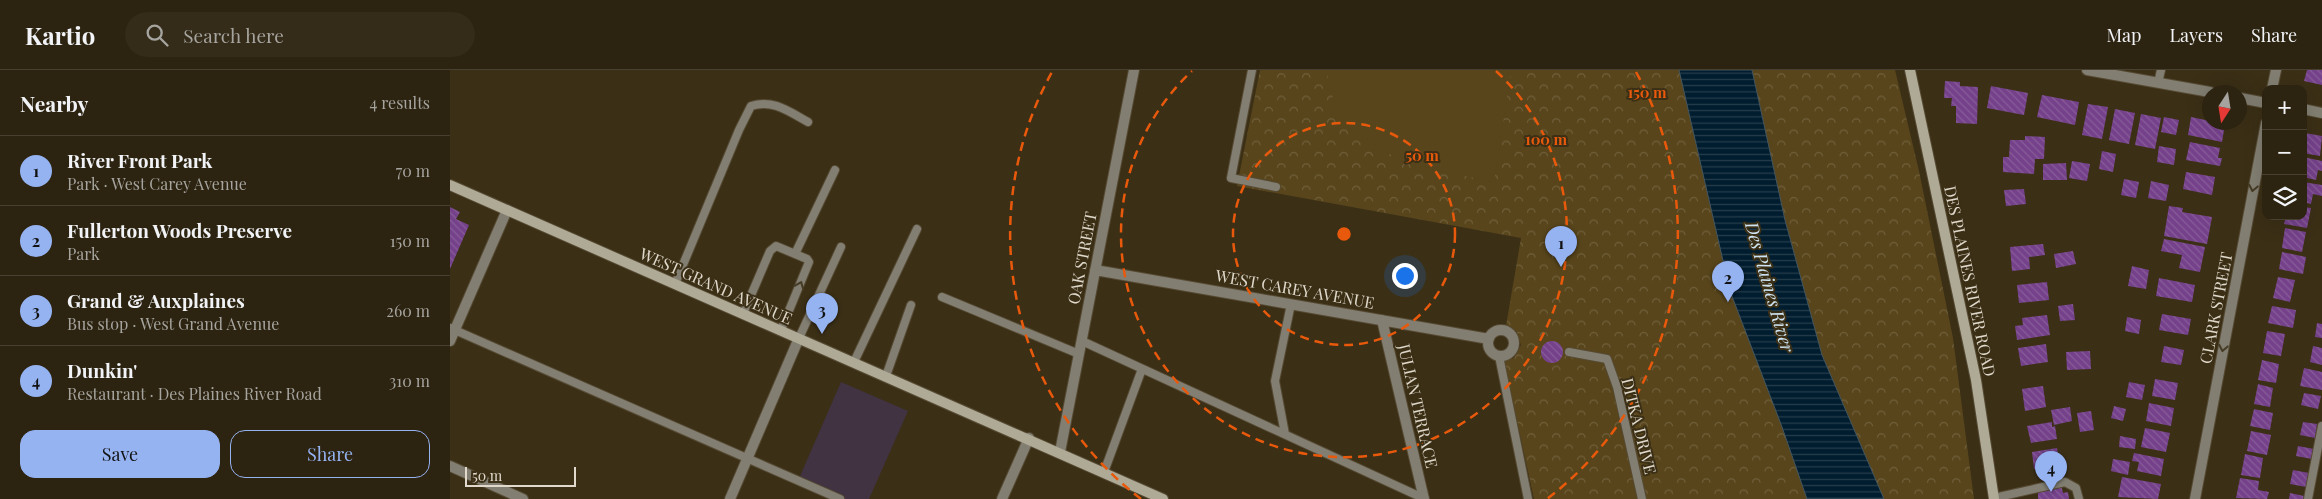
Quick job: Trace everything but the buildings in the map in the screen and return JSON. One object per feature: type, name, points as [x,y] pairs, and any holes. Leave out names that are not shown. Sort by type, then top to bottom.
[{"type":"main road","name":"DES PLAINES RIVER ROAD","points":[[1910,70],[1976,380],[1994,498]]},
{"type":"main road","name":"WEST GRAND AVENUE","points":[[450,185],[1029,438],[1163,499]]},
{"type":"street","name":"OAK STREET","points":[[1060,452],[1134,70]]},
{"type":"street","points":[[2087,70],[2202,91]]},
{"type":"street","points":[[2273,85],[2276,70]]},
{"type":"street","points":[[2247,99],[2262,101]]},
{"type":"street","points":[[2307,110],[2322,113]]},
{"type":"street","name":"CLARK STREET","points":[[2195,499],[2265,130]]},
{"type":"street","points":[[450,341],[452,329],[507,210]]},
{"type":"street","name":"WEST CAREY AVENUE","points":[[1095,270],[1489,339],[1494,332],[1502,330],[1512,336],[1513,349],[1507,354],[1499,356]]},
{"type":"street","name":"JULIAN TERRACE","points":[[1382,320],[1425,499]]},
{"type":"street","points":[[730,499],[798,338]]},
{"type":"street","points":[[1489,339],[1489,348],[1499,356]]},
{"type":"street","points":[[1002,499],[1029,438]]},
{"type":"street","points":[[450,466],[523,499]]},
{"type":"lane","points":[[1252,70],[1231,178],[1276,187]]},
{"type":"lane","points":[[2158,83],[2161,70]]},
{"type":"lane","points":[[675,284],[739,130],[751,106],[764,102],[808,122]]},
{"type":"lane","points":[[795,254],[835,170]]},
{"type":"lane","points":[[854,362],[917,229]]},
{"type":"lane","points":[[743,314],[770,251],[776,246],[807,259],[809,262],[781,330]]},
{"type":"lane","points":[[798,338],[841,247]]},
{"type":"lane","points":[[942,297],[1079,354]]},
{"type":"lane","points":[[1285,434],[1275,381],[1291,304]]},
{"type":"lane","points":[[886,376],[911,305]]},
{"type":"lane","points":[[452,329],[840,499]]},
{"type":"lane","points":[[1082,341],[1425,499]]},
{"type":"lane","name":"DITKA DRIVE","points":[[1569,352],[1607,359],[1617,387],[1642,499]]},
{"type":"lane","points":[[1499,356],[1528,499]]},
{"type":"lane","points":[[1104,472],[1142,369]]},
{"type":"lane","points":[[2308,499],[2322,426]]},
{"type":"lane","points":[[1994,498],[2060,482],[2070,484],[2076,488],[2080,499]]},
{"type":"shaded area","points":[[841,382],[908,411],[869,499],[833,499],[797,483]]},
{"type":"green space","points":[[1260,70],[1895,70],[1919,171],[1953,338],[1974,499],[1534,499],[1504,361],[1514,358],[1521,345],[1516,331],[1506,326],[1521,238],[1237,186]]},
{"type":"green space","points":[[1326,70],[1511,70],[1494,182],[1404,163],[1339,122]]},
{"type":"water","name":"Des Plaines River","points":[[1679,70],[1752,70],[1785,220],[1822,355],[1884,499],[1807,499],[1782,427],[1730,291]]},
{"type":"place","name":"River Front Park","points":[[1561,267]]},
{"type":"place","name":"Fullerton Woods Preserve","points":[[1728,302]]},
{"type":"place","name":"Grand & Auxplaines","points":[[822,334]]},
{"type":"place","name":"Dunkin'","points":[[2051,492]]}]
